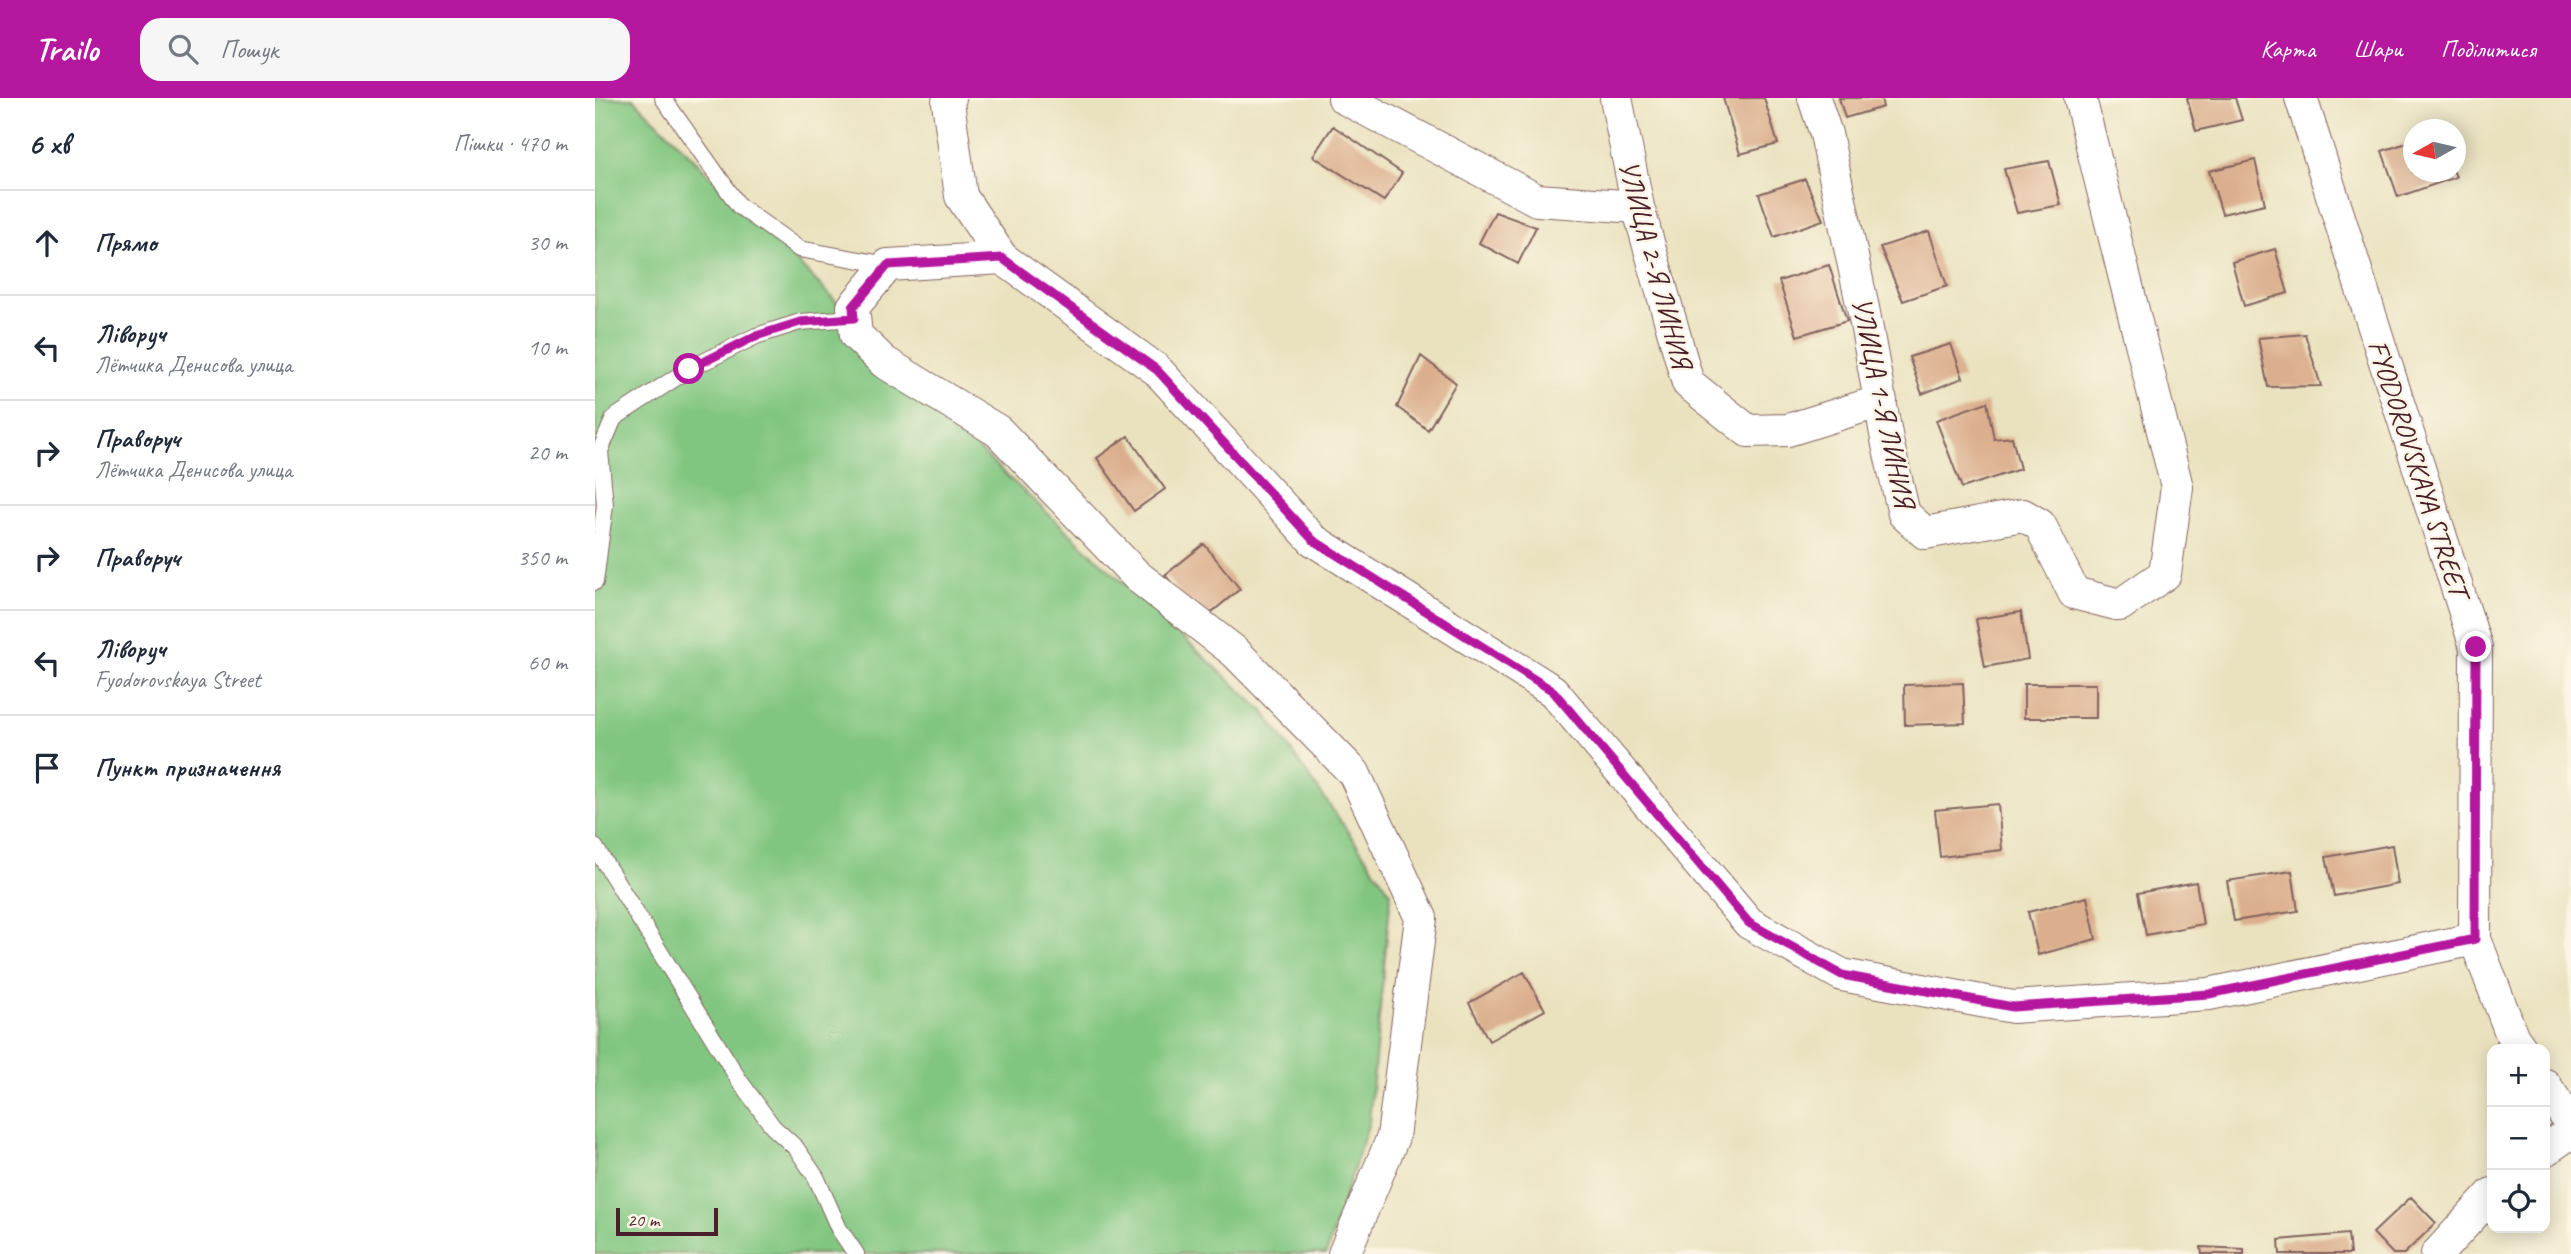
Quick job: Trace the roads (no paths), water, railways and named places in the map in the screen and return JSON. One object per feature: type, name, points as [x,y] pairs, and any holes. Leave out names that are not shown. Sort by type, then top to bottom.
[{"type":"street","points":[[950,98],[961,196],[1002,258],[1157,370],[1313,540],[1553,691],[1749,923],[1842,975],[2013,1007],[2209,994],[2475,939]]},
{"type":"street","points":[[1344,98],[1537,200],[1638,206]]},
{"type":"street","name":"УЛИЦА 2-Я ЛИНИЯ","points":[[1616,98],[1638,206],[1688,383],[1748,431],[1788,430],[1881,401]]},
{"type":"street","name":"УЛИЦА 1-Я ЛИНИЯ","points":[[1814,98],[1826,134],[1904,514],[1925,533],[2024,515],[2040,525],[2074,593],[2120,605],[2165,574],[2177,487],[2080,98]]},
{"type":"street","name":"FYODOROVSKAYA STREET","points":[[2301,98],[2476,647],[2475,939],[2517,1044]]},
{"type":"street","points":[[1002,258],[888,265],[853,307],[856,335],[884,362],[998,431],[1137,576],[1235,652],[1354,773],[1422,918],[1392,1136],[1344,1254]]},
{"type":"street","points":[[2550,1092],[2571,1124]]},
{"type":"street","points":[[2550,1147],[2571,1132]]},
{"type":"street","points":[[2437,1254],[2487,1199]]},
{"type":"lane","points":[[663,98],[739,206],[799,250],[888,265]]},
{"type":"lane","points":[[595,582],[605,505],[600,450],[614,418],[689,369],[756,336],[800,322],[854,318]]},
{"type":"lane","points":[[595,847],[739,1080],[773,1127],[796,1148],[816,1177],[839,1228],[856,1254]]}]
